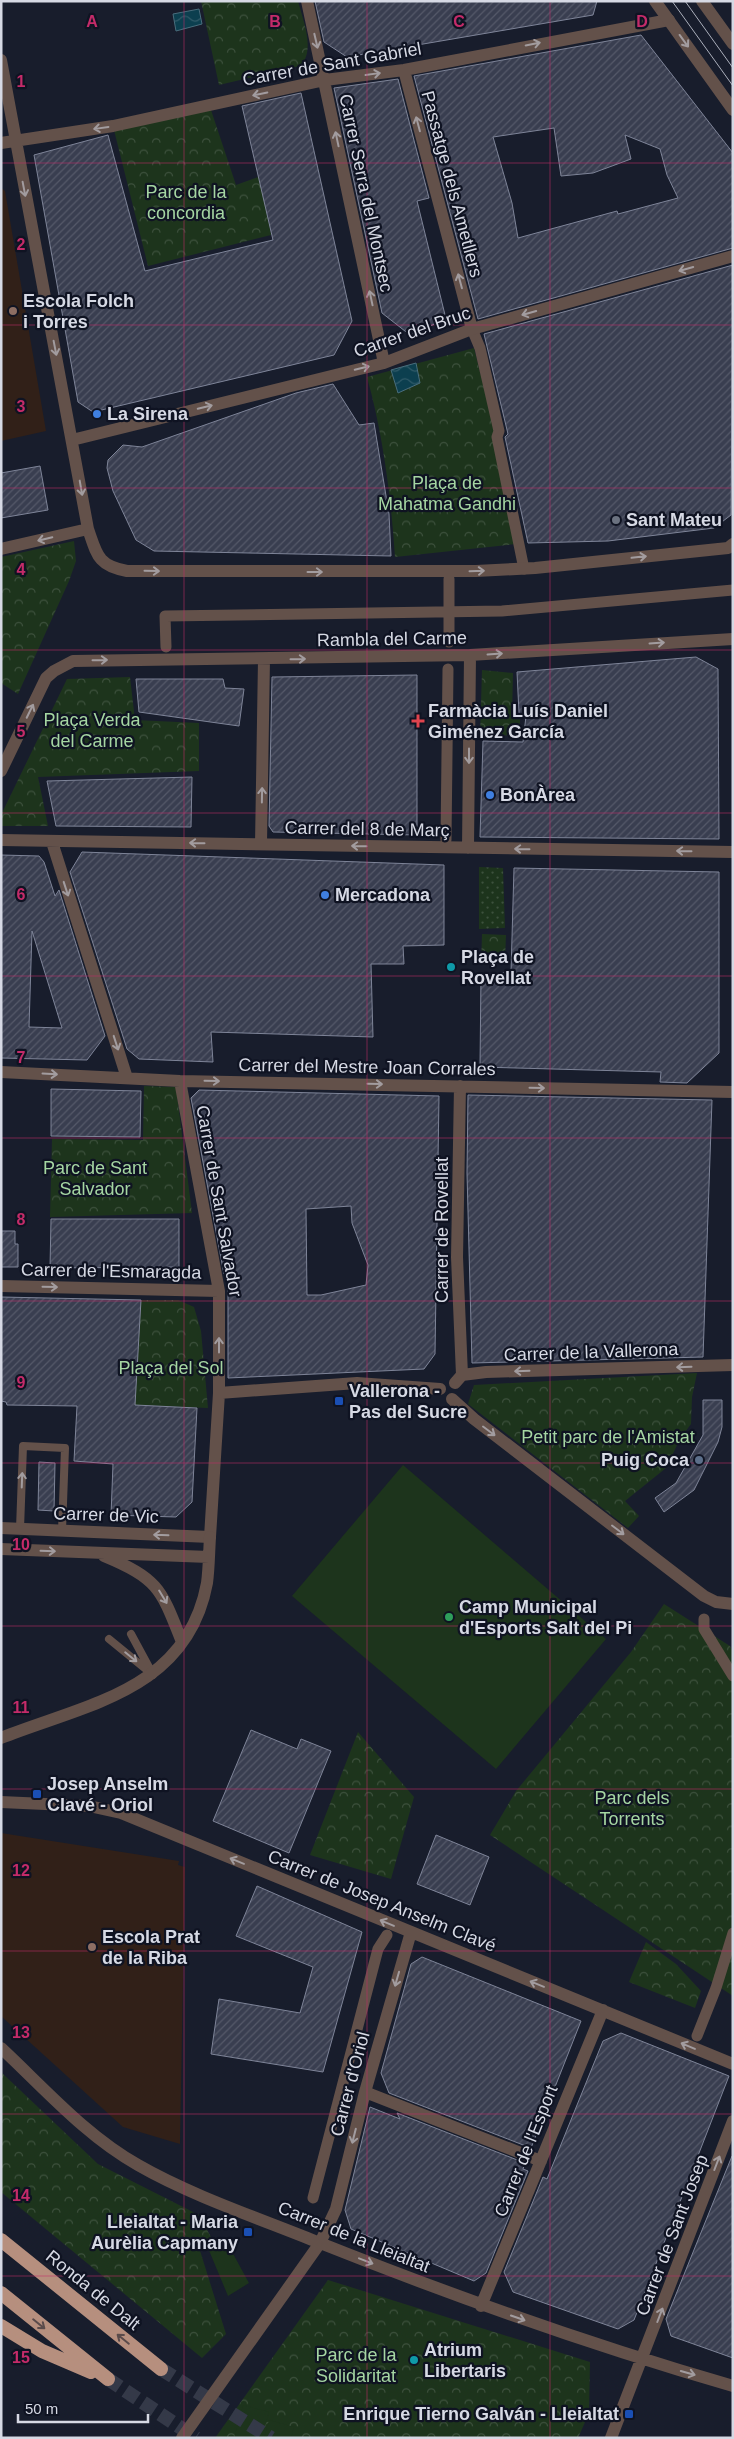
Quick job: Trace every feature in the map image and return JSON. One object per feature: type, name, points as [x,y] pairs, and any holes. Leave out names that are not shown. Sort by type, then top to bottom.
[{"type":"highway","points":[[1,2235],[22,2258]]},
{"type":"highway","name":"Ronda de Dalt","points":[[1,2240],[161,2369]]},
{"type":"highway","points":[[1,2293],[108,2378],[42,2351],[1,2326]]},
{"type":"street","name":"Carrer Serra del Montsec","points":[[307,1],[384,363]]},
{"type":"street","points":[[655,1],[733,110]]},
{"type":"street","points":[[702,1],[732,43]]},
{"type":"street","name":"Carrer de Sant Gabriel","points":[[1,143],[113,126],[325,80],[404,70],[668,20]]},
{"type":"street","points":[[1,60],[88,529],[98,556],[105,564],[127,571],[164,572],[442,572],[524,569],[728,548],[733,544]]},
{"type":"street","name":"Passatge dels Ametllers","points":[[404,70],[472,328],[480,348],[499,431],[497,437],[524,569]]},
{"type":"street","name":"Carrer del Bruc","points":[[72,440],[384,363],[472,328],[733,256]]},
{"type":"street","points":[[1,549],[88,529]]},
{"type":"street","name":"Rambla del Carme","points":[[449,579],[449,642]]},
{"type":"street","name":"Rambla del Carme","points":[[166,647],[165,616],[502,611],[733,590]]},
{"type":"street","name":"Rambla del Carme","points":[[3,764],[46,678],[54,671],[73,661],[264,660],[470,655],[733,639]]},
{"type":"street","points":[[468,848],[470,655]]},
{"type":"street","points":[[261,844],[264,660]]},
{"type":"street","points":[[446,840],[448,669]]},
{"type":"street","name":"Carrer del 8 de Març","points":[[1,840],[733,852]]},
{"type":"street","points":[[52,842],[127,1078]]},
{"type":"street","name":"Carrer del Mestre Joan Corrales","points":[[1,1072],[180,1081],[733,1092]]},
{"type":"street","name":"Carrer de Sant Salvador","points":[[153,1675],[182,1642],[200,1606],[206,1585],[219,1393],[219,1291],[180,1081]]},
{"type":"street","name":"Carrer de Rovellat","points":[[452,1399],[458,1391],[459,1379],[457,1257],[460,1086]]},
{"type":"street","name":"Carrer de l'Esmaragda","points":[[1,1286],[219,1291]]},
{"type":"street","name":"Carrer de la Vallerona","points":[[440,1389],[445,1382],[459,1379],[733,1365]]},
{"type":"street","points":[[219,1393],[357,1383],[440,1389],[444,1398],[452,1399],[474,1419],[704,1596],[716,1602],[733,1604]]},
{"type":"street","name":"Carrer de Vic","points":[[1,1528],[210,1537]]},
{"type":"street","points":[[1,1549],[209,1557]]},
{"type":"street","points":[[95,1552],[133,1568],[151,1582],[163,1595],[182,1642]]},
{"type":"street","points":[[704,1618],[704,1629],[733,1676]]},
{"type":"street","points":[[1,1738],[99,1703],[153,1675]]},
{"type":"street","name":"Carrer de Josep Anselm Clavé","points":[[4,1800],[90,1806],[120,1813],[733,2064]]},
{"type":"street","name":"Carrer d'Oriol","points":[[182,2438],[320,2243],[336,2209],[365,2092],[411,1932]]},
{"type":"street","points":[[697,2036],[716,1988],[733,1933]]},
{"type":"street","name":"Carrer d'Oriol","points":[[313,2198],[378,1949],[387,1935]]},
{"type":"street","name":"Carrer de l'Esport","points":[[481,2306],[603,2010]]},
{"type":"street","name":"Carrer de la Lleialtat","points":[[1,2048],[73,2116],[119,2153],[138,2165],[176,2183],[320,2243],[481,2306],[643,2360],[733,2386]]},
{"type":"street","points":[[365,2092],[541,2161]]},
{"type":"street","name":"Carrer de Sant Josep","points":[[612,2438],[733,2121]]},
{"type":"lane","points":[[20,1529],[23,1446],[56,1447],[65,1448],[62,1531]]},
{"type":"lane","points":[[131,1634],[153,1675]]},
{"type":"lane","points":[[109,1639],[153,1675]]},
{"type":"shaded area","name":"Escola Folch i Torres","points":[[1,188],[5,191],[46,431],[1,441]]},
{"type":"shaded area","name":"Escola Prat de la Riba","points":[[1,1833],[179,1861],[178,1865],[185,1867],[180,2144],[123,2127],[1,2016]]},
{"type":"green space","points":[[201,1],[298,1],[307,35],[308,44],[305,60],[300,66],[219,85]]},
{"type":"green space","name":"Parc de la concordia","points":[[211,110],[236,185],[261,176],[271,235],[148,266],[113,126]]},
{"type":"green space","name":"Plaça de Mahatma Gandhi","points":[[474,348],[495,431],[516,544],[395,557],[386,466],[378,421],[367,377]]},
{"type":"green space","points":[[74,541],[76,561],[69,581],[18,694],[1,683],[1,557]]},
{"type":"green space","points":[[482,670],[513,673],[512,717],[520,718],[520,735],[480,736]]},
{"type":"green space","name":"Plaça Verda del Carme","points":[[130,677],[135,720],[199,723],[199,771],[38,777],[48,826],[1,826],[1,815],[67,679]]},
{"type":"green space","points":[[59,718],[72,721],[64,745],[48,743]]},
{"type":"green space","points":[[479,867],[503,868],[505,928],[479,929]]},
{"type":"green space","points":[[482,934],[506,935],[505,961],[481,965]]},
{"type":"green space","name":"Parc de Sant Salvador","points":[[144,1086],[176,1087],[192,1213],[50,1217],[52,1139],[143,1140]]},
{"type":"green space","name":"Plaça del Sol","points":[[141,1300],[178,1300],[194,1307],[201,1331],[208,1408],[135,1405]]},
{"type":"green space","name":"Petit parc de l'Amistat","points":[[697,1373],[692,1397],[691,1424],[680,1439],[666,1468],[625,1501],[639,1516],[628,1528],[468,1404],[474,1385]]},
{"type":"green space","name":"Camp Municipal d'Esports Salt del Pi","points":[[403,1465],[606,1639],[496,1769],[292,1596]]},
{"type":"green space","name":"Parc dels Torrents","points":[[664,1604],[730,1646],[733,1652],[733,1996],[490,1835],[516,1791],[631,1652]]},
{"type":"green space","points":[[358,1732],[414,1797],[391,1879],[310,1855]]},
{"type":"green space","points":[[646,1942],[676,1964],[701,1991],[695,2008],[629,1982]]},
{"type":"green space","points":[[1,2072],[98,2164],[199,2215],[212,2239],[197,2241],[226,2334],[202,2358],[1,2192]]},
{"type":"green space","points":[[225,2239],[249,2283],[228,2296],[208,2248],[218,2249],[216,2242]]},
{"type":"green space","name":"Parc de la Solidaritat","points":[[328,2280],[590,2362],[589,2413],[578,2438],[215,2438]]},
{"type":"green space","points":[[243,2405],[269,2412],[262,2438],[234,2438]]},
{"type":"green space","points":[[269,2420],[294,2427],[291,2438],[264,2438]]},
{"type":"water","points":[[199,9],[202,24],[176,31],[173,14]]},
{"type":"water","points":[[416,363],[420,383],[398,393],[391,370]]},
{"type":"building","points":[[315,1],[597,1],[593,15],[347,57],[324,42]]},
{"type":"building","points":[[641,35],[733,153],[733,248],[478,319],[414,76]],"holes":[[[554,128],[561,176],[593,173],[631,159],[625,135],[660,149],[667,175],[678,198],[618,214],[617,211],[518,238],[512,203],[493,137]]]},
{"type":"building","points":[[398,79],[429,198],[417,201],[446,319],[410,335],[382,313],[334,88]]},
{"type":"building","points":[[301,93],[352,321],[334,355],[93,412],[78,402],[34,155],[108,135],[145,271],[273,240],[242,106]]},
{"type":"building","points":[[733,265],[731,515],[714,528],[608,541],[528,543],[505,437],[508,434],[484,334]]},
{"type":"building","points":[[333,384],[359,425],[374,423],[389,514],[391,556],[154,551],[136,540],[113,491],[107,468],[108,460],[123,445],[142,447],[296,393]]},
{"type":"building","points":[[40,466],[48,510],[1,518],[1,473]]},
{"type":"building","points":[[696,657],[718,669],[719,839],[480,837],[483,741],[523,742],[526,716],[519,713],[517,672]]},
{"type":"building","points":[[417,675],[417,835],[273,832],[269,826],[272,677]]},
{"type":"building","points":[[136,679],[223,679],[225,688],[244,689],[239,726],[139,712]]},
{"type":"building","points":[[192,777],[191,827],[56,826],[47,781]]},
{"type":"building","points":[[82,852],[444,865],[444,945],[403,946],[404,964],[371,964],[373,1037],[211,1032],[213,1062],[139,1059],[127,1049],[70,872]]},
{"type":"building","points":[[1,855],[39,856],[44,862],[55,896],[59,890],[105,1036],[87,1060],[1,1058]],"holes":[[[32,931],[62,1028],[29,1027]]]},
{"type":"building","points":[[514,868],[719,872],[719,1053],[687,1083],[660,1082],[661,1072],[480,1067],[481,975],[511,972]]},
{"type":"building","points":[[51,1089],[141,1091],[140,1137],[51,1136]]},
{"type":"building","points":[[199,1090],[439,1096],[435,1354],[424,1369],[228,1378],[228,1274],[224,1274],[191,1098]],"holes":[[[351,1206],[352,1223],[368,1265],[366,1285],[321,1295],[307,1295],[306,1209]]]},
{"type":"building","points":[[468,1095],[712,1100],[703,1357],[472,1363],[467,1173]]},
{"type":"building","points":[[51,1219],[179,1219],[179,1267],[50,1268]]},
{"type":"building","points":[[1,1231],[15,1231],[15,1244],[18,1244],[18,1267],[1,1267]]},
{"type":"building","points":[[1,1297],[141,1300],[135,1405],[197,1408],[192,1502],[176,1517],[111,1515],[113,1464],[74,1461],[77,1406],[7,1405],[6,1402],[1,1401]]},
{"type":"building","name":"Puig Coca","points":[[703,1400],[722,1400],[722,1427],[718,1442],[694,1490],[664,1512],[655,1498],[676,1483],[703,1435]]},
{"type":"building","points":[[39,1462],[55,1463],[54,1511],[38,1510]]},
{"type":"building","points":[[251,1730],[297,1749],[301,1739],[331,1751],[289,1853],[213,1821]]},
{"type":"building","points":[[436,1835],[489,1857],[470,1905],[417,1884]]},
{"type":"building","points":[[257,1886],[362,1932],[323,2072],[211,2054],[219,1999],[300,2013],[313,1967],[236,1936]]},
{"type":"building","points":[[422,1957],[581,2021],[531,2148],[389,2093],[381,2073],[411,1964]]},
{"type":"building","points":[[621,2033],[729,2076],[634,2320],[618,2329],[513,2292],[504,2272],[543,2177],[547,2179],[603,2041]]},
{"type":"building","points":[[370,2107],[400,2119],[397,2113],[525,2163],[523,2169],[528,2171],[486,2273],[474,2281],[351,2229],[345,2210]]},
{"type":"building","points":[[732,2156],[733,2358],[671,2336],[666,2319]]},
{"type":"tunnel","points":[[161,2369],[271,2438]]},
{"type":"tunnel","points":[[108,2379],[196,2438]]},
{"type":"tram line","points":[[672,1],[733,86]]},
{"type":"tram line","points":[[685,1],[733,68]]},
{"type":"place","name":"Escola Folch i Torres","points":[[13,311]]},
{"type":"place","name":"La Sirena","points":[[97,414]]},
{"type":"place","name":"Sant Mateu","points":[[616,520]]},
{"type":"place","name":"Farmàcia Luís Daniel Giménez García","points":[[418,721]]},
{"type":"place","name":"BonÀrea","points":[[490,795]]},
{"type":"place","name":"Mercadona","points":[[325,895]]},
{"type":"place","name":"Plaça de Rovellat","points":[[451,967]]},
{"type":"place","name":"Vallerona - Pas del Sucre","points":[[339,1401]]},
{"type":"place","name":"Puig Coca","points":[[699,1460]]},
{"type":"place","name":"Camp Municipal d'Esports Salt del Pi","points":[[449,1617]]},
{"type":"place","name":"Josep Anselm Clavé - Oriol","points":[[37,1794]]},
{"type":"place","name":"Escola Prat de la Riba","points":[[92,1947]]},
{"type":"place","name":"Lleialtat - Maria Aurèlia Capmany","points":[[248,2232]]},
{"type":"place","name":"Atrium Libertaris","points":[[414,2360]]},
{"type":"place","name":"Enrique Tierno Galván - Lleialtat","points":[[629,2414]]}]
